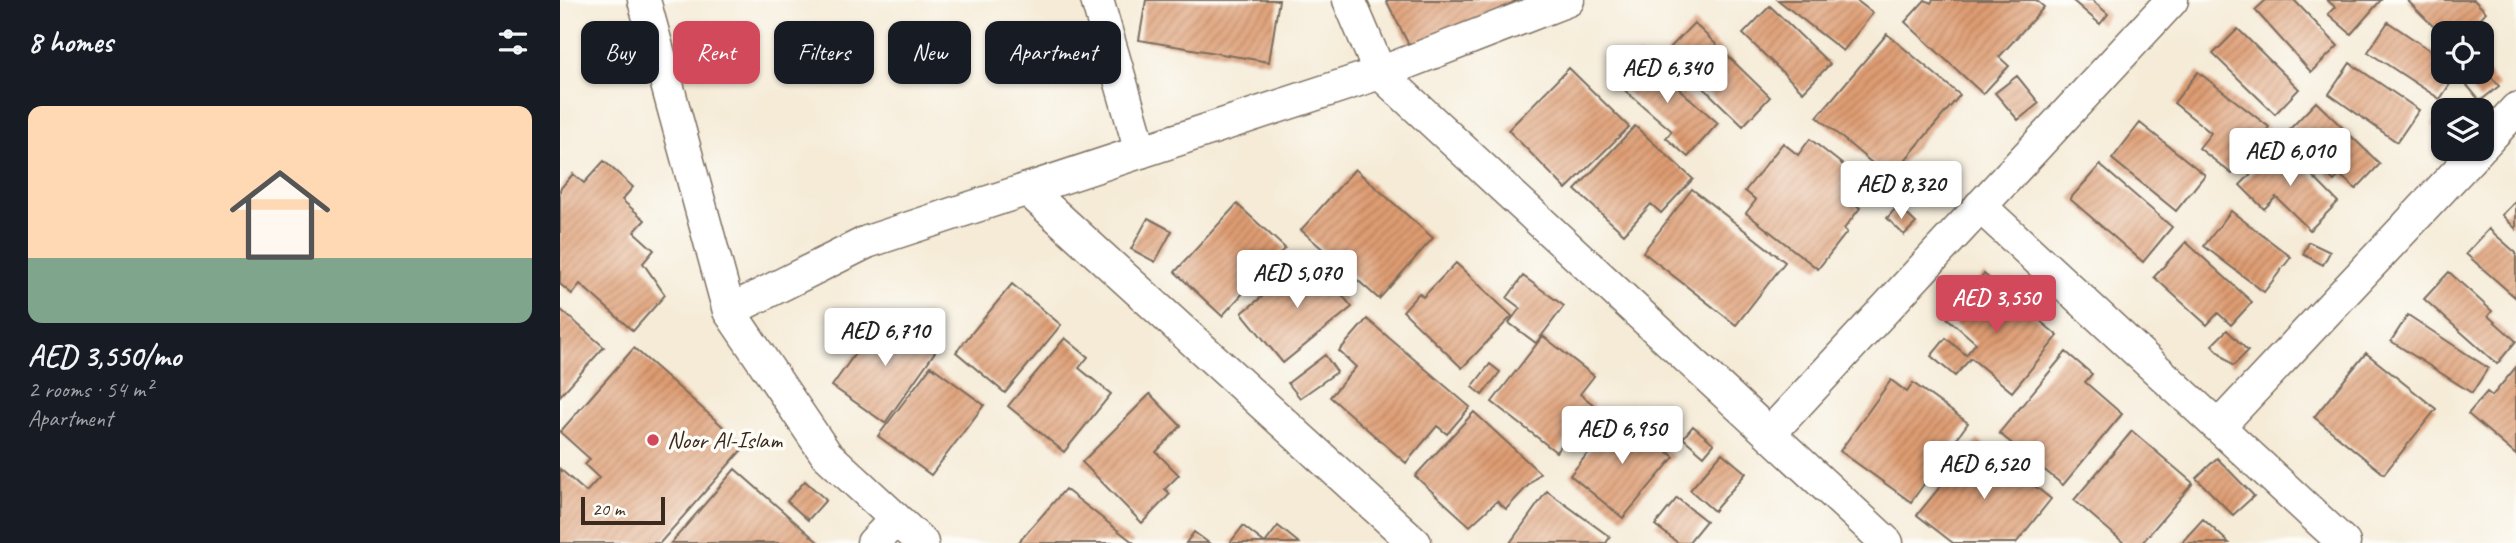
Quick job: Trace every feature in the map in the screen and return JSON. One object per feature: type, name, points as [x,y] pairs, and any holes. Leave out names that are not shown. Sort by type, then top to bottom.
[{"type":"street","points":[[644,0],[729,311],[825,454],[922,543]]},
{"type":"street","points":[[1097,0],[1141,152]]},
{"type":"street","points":[[1349,0],[1380,73],[1771,432],[1887,543]]},
{"type":"street","points":[[729,311],[867,242],[1380,73],[1568,0]]},
{"type":"street","points":[[1771,432],[2172,0]]},
{"type":"street","points":[[2494,132],[2516,109]]},
{"type":"street","points":[[2220,425],[2467,161]]},
{"type":"street","points":[[1027,189],[1415,543]]},
{"type":"street","points":[[1980,206],[2220,425],[2344,543]]},
{"type":"street","points":[[873,543],[896,519]]},
{"type":"building","points":[[1146,0],[1279,0],[1269,62],[1139,40]]},
{"type":"building","points":[[1386,0],[1518,0],[1413,53]]},
{"type":"building","points":[[1778,0],[1856,0],[1873,13],[1843,51]]},
{"type":"building","points":[[1925,0],[1931,3],[1933,0],[2036,0],[2044,7],[1999,57],[2009,66],[1983,94],[1905,22]]},
{"type":"building","points":[[2072,0],[2092,0],[2108,14],[2100,24]]},
{"type":"building","points":[[2266,0],[2294,0],[2338,46],[2311,72],[2255,10]]},
{"type":"building","points":[[2327,0],[2381,0],[2351,34],[2328,14],[2335,7]]},
{"type":"building","points":[[2407,0],[2474,0],[2486,12],[2478,21],[2431,21],[2431,24]]},
{"type":"building","points":[[1770,6],[1830,64],[1803,92],[1743,34]]},
{"type":"building","points":[[2388,22],[2431,51],[2431,84],[2450,84],[2438,98],[2368,52]]},
{"type":"building","points":[[1694,23],[1770,97],[1743,126],[1666,52]]},
{"type":"building","points":[[2238,29],[2299,89],[2275,114],[2213,54]]},
{"type":"building","points":[[1887,34],[1960,95],[1890,178],[1817,117]]},
{"type":"building","points":[[1639,54],[1718,123],[1688,157],[1666,138],[1672,131],[1615,82]]},
{"type":"building","points":[[2350,63],[2419,110],[2397,142],[2329,94]]},
{"type":"building","points":[[1569,68],[1629,127],[1566,189],[1508,130]]},
{"type":"building","points":[[2198,72],[2269,127],[2232,174],[2199,148],[2211,133],[2174,103]]},
{"type":"building","points":[[2017,76],[2039,103],[2018,120],[1995,93]]},
{"type":"building","points":[[2494,80],[2499,86],[2484,98],[2478,98],[2466,84],[2494,84]]},
{"type":"building","points":[[2316,102],[2380,164],[2356,189],[2340,175],[2334,181],[2285,134]]},
{"type":"building","points":[[2140,123],[2205,175],[2176,211],[2112,159]]},
{"type":"building","points":[[1635,126],[1693,179],[1661,213],[1651,204],[1624,234],[1575,190]]},
{"type":"building","points":[[1810,139],[1862,180],[1847,198],[1860,208],[1844,229],[1847,232],[1818,269],[1746,213],[1756,200],[1745,191],[1783,143],[1798,155]]},
{"type":"building","points":[[2281,144],[2338,202],[2310,230],[2276,197],[2264,209],[2240,185]]},
{"type":"building","points":[[604,161],[633,187],[622,200],[645,220],[634,232],[654,250],[643,263],[665,295],[633,331],[580,284],[572,294],[560,284],[560,189],[573,174],[584,183]]},
{"type":"building","points":[[2100,165],[2172,227],[2143,262],[2070,199]]},
{"type":"building","points":[[1355,169],[1433,238],[1379,299],[1301,230]]},
{"type":"building","points":[[1692,189],[1785,262],[1736,325],[1643,252]]},
{"type":"building","points":[[2516,201],[2516,229],[2502,215]]},
{"type":"building","points":[[1237,204],[1285,248],[1222,316],[1175,272]]},
{"type":"building","points":[[1898,206],[1916,223],[1904,235],[1887,218]]},
{"type":"building","points":[[2231,211],[2291,257],[2264,292],[2204,246]]},
{"type":"building","points":[[1148,218],[1172,231],[1155,262],[1131,249]]},
{"type":"building","points":[[2489,229],[2516,253],[2516,298],[2466,254]]},
{"type":"building","points":[[2186,242],[2252,302],[2231,325],[2218,313],[2207,325],[2154,277]]},
{"type":"building","points":[[2309,242],[2330,252],[2323,265],[2303,254]]},
{"type":"building","points":[[1311,257],[1352,307],[1283,363],[1242,313]]},
{"type":"building","points":[[1456,263],[1512,316],[1462,368],[1403,311],[1419,293],[1423,297]]},
{"type":"building","points":[[2449,272],[2492,311],[2488,316],[2516,341],[2497,364],[2424,299]]},
{"type":"building","points":[[1984,274],[2058,336],[2012,392],[1971,358],[1955,376],[1931,356],[1946,338],[1966,355],[1976,343],[1947,318]]},
{"type":"building","points":[[1523,276],[1564,306],[1536,343],[1509,323],[1520,308],[1507,298]]},
{"type":"building","points":[[1012,284],[1061,325],[1005,393],[956,352]]},
{"type":"building","points":[[560,309],[604,347],[560,396]]},
{"type":"building","points":[[884,313],[937,349],[885,423],[832,386]]},
{"type":"building","points":[[2408,315],[2488,368],[2472,393],[2391,341]]},
{"type":"building","points":[[1367,319],[1470,407],[1447,434],[1437,426],[1406,463],[1330,397],[1356,367],[1339,351]]},
{"type":"building","points":[[2227,330],[2248,351],[2233,366],[2212,345]]},
{"type":"building","points":[[1543,336],[1594,376],[1580,394],[1594,405],[1556,452],[1492,402]]},
{"type":"building","points":[[1065,338],[1088,357],[1079,368],[1111,394],[1064,452],[1008,406]]},
{"type":"building","name":"Noor Al-Islam","points":[[634,348],[745,446],[660,543],[560,543],[560,469],[586,492],[599,478],[585,465],[590,459],[560,432]]},
{"type":"building","points":[[2066,352],[2092,374],[2085,382],[2122,414],[2063,485],[1999,433]]},
{"type":"building","points":[[2366,353],[2436,409],[2384,474],[2314,417]]},
{"type":"building","points":[[1325,355],[1337,372],[1300,398],[1288,383]]},
{"type":"building","points":[[1490,364],[1500,372],[1482,395],[1472,387]]},
{"type":"building","points":[[931,366],[984,405],[931,475],[878,436]]},
{"type":"building","points":[[2516,367],[2516,455],[2468,414],[2487,392],[2492,396]]},
{"type":"building","points":[[1891,380],[1907,392],[1913,383],[1968,423],[1911,502],[1840,451]]},
{"type":"building","points":[[1150,394],[1181,426],[1156,452],[1179,475],[1165,489],[1170,494],[1142,523],[1082,462]]},
{"type":"building","points":[[1474,412],[1540,473],[1506,509],[1497,501],[1470,526],[1415,476]]},
{"type":"building","points":[[1621,413],[1674,457],[1623,518],[1570,475]]},
{"type":"building","points":[[1693,426],[1714,444],[1704,456],[1683,438]]},
{"type":"building","points":[[2132,431],[2193,483],[2142,543],[2124,543],[2074,500]]},
{"type":"building","points":[[1978,440],[2051,499],[2016,543],[1953,543],[1917,515]]},
{"type":"building","points":[[1722,453],[1746,473],[1714,511],[1690,490]]},
{"type":"building","points":[[2217,458],[2254,496],[2233,515],[2196,478]]},
{"type":"building","name":"Noor Al-Islam","points":[[735,469],[819,543],[671,543]]},
{"type":"building","points":[[805,481],[826,500],[808,520],[787,501]]},
{"type":"building","points":[[1065,489],[1134,543],[1018,543]]},
{"type":"building","points":[[1547,491],[1610,537],[1606,543],[1510,543]]},
{"type":"building","points":[[1677,498],[1706,521],[1688,543],[1678,543],[1655,525]]},
{"type":"building","points":[[2203,519],[2229,543],[2181,543]]},
{"type":"building","points":[[1243,526],[1265,543],[1230,543]]},
{"type":"building","points":[[1278,526],[1299,543],[1265,543]]},
{"type":"building","points":[[1194,532],[1209,543],[1186,543]]},
{"type":"place","name":"Noor Al-Islam","points":[[653,440]]}]
